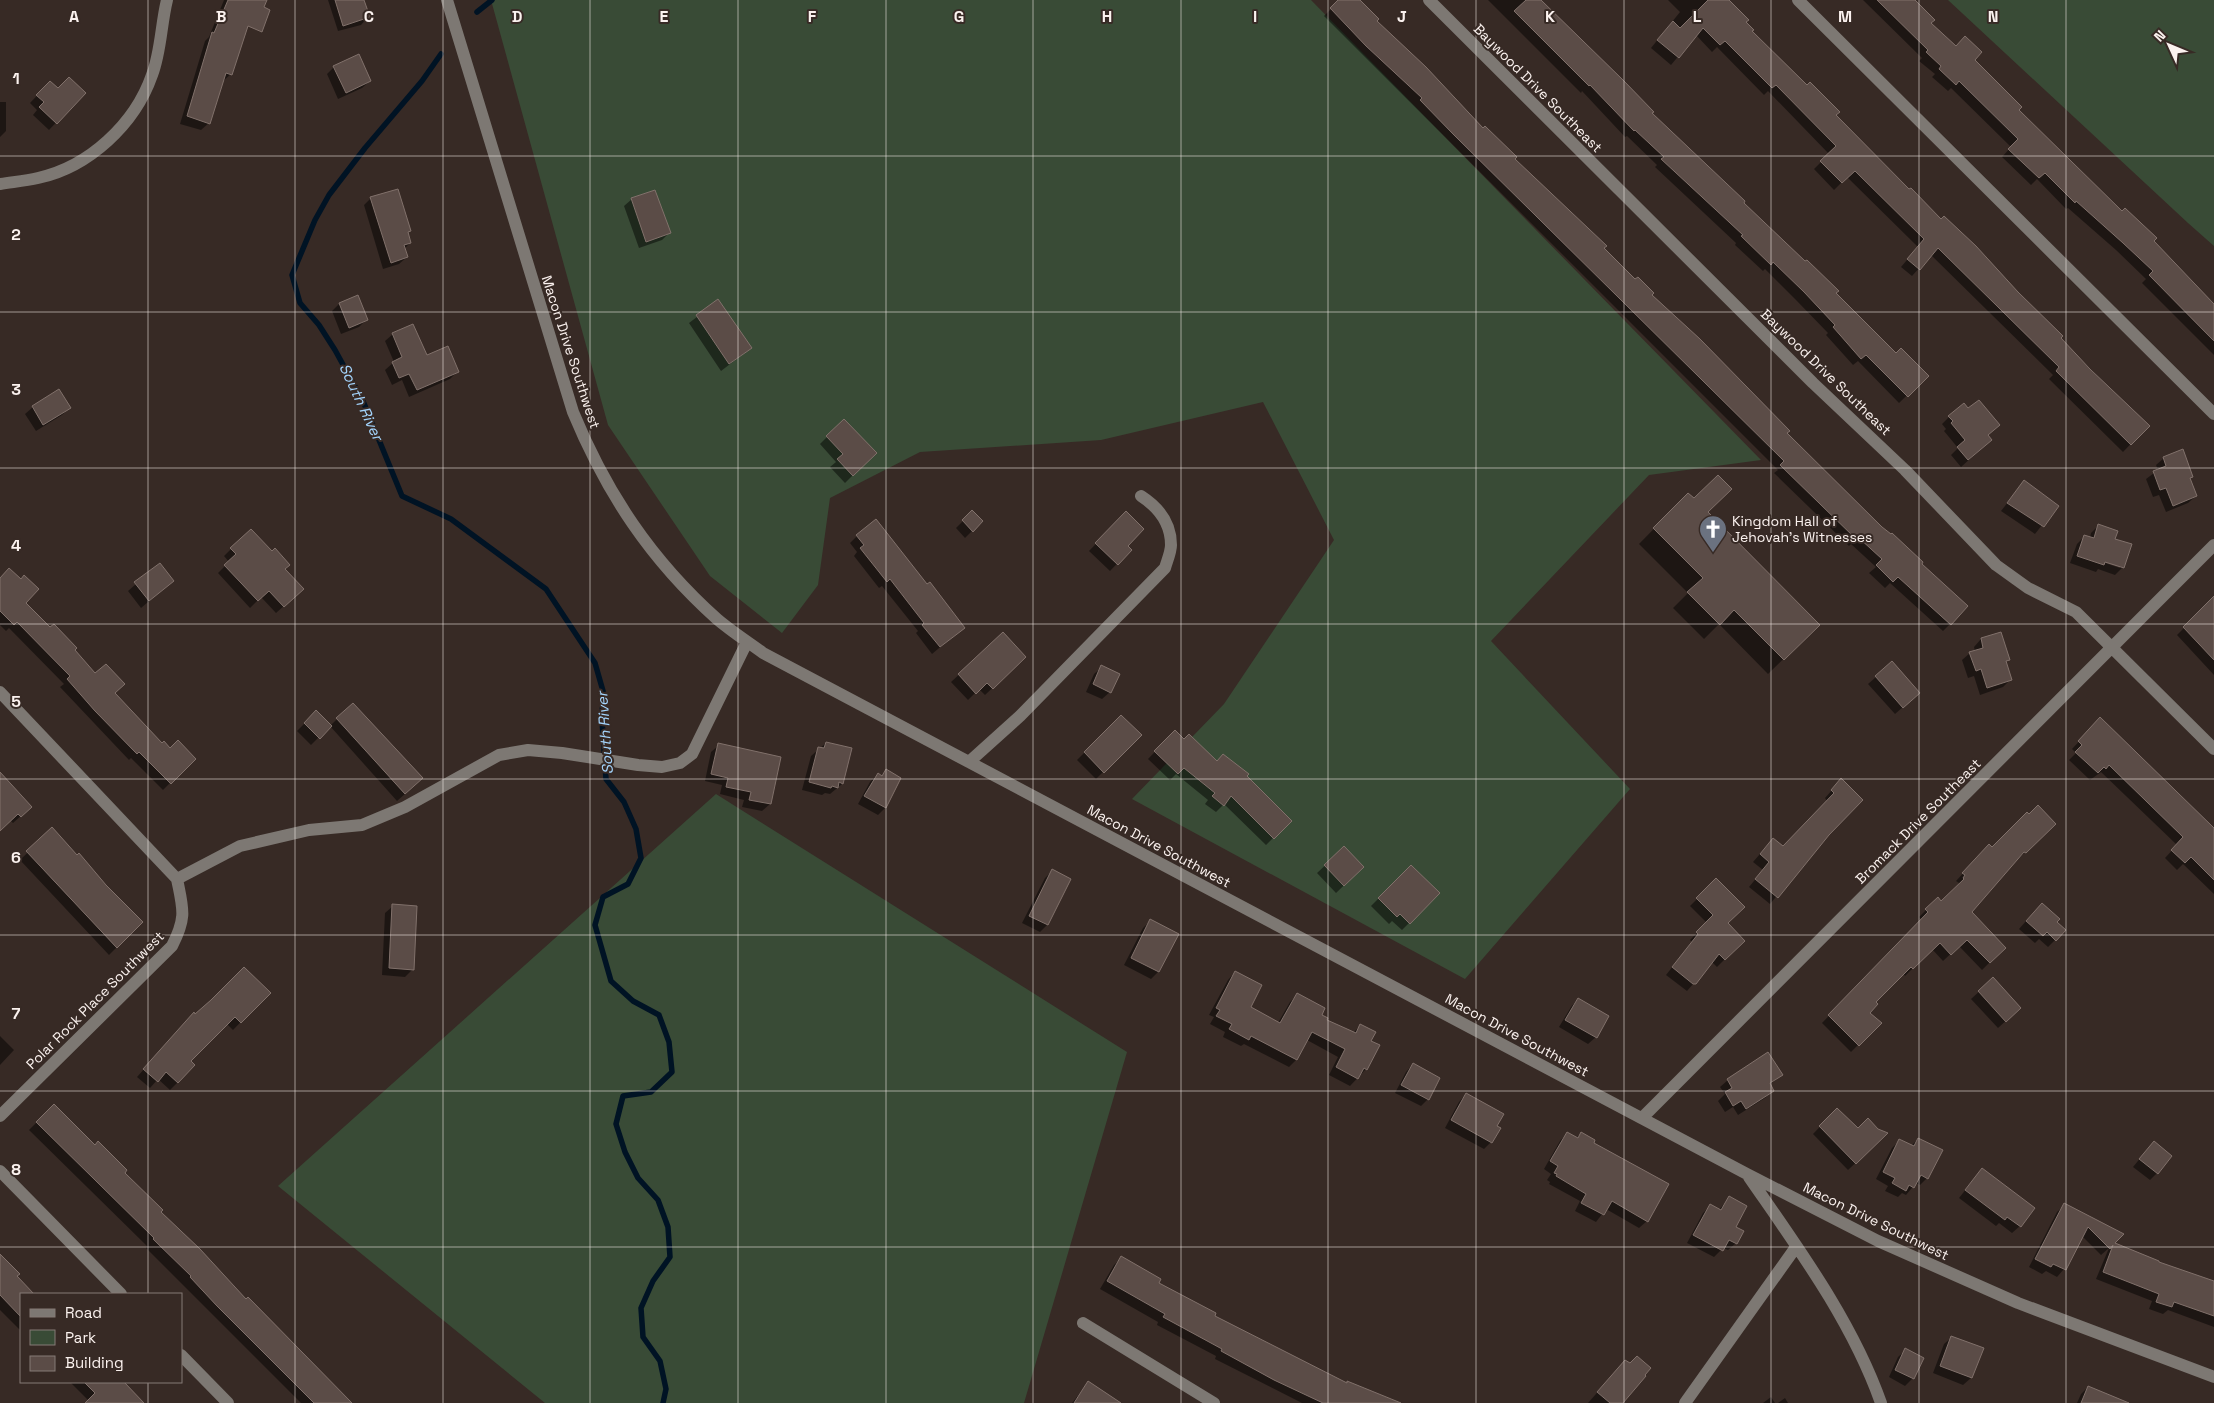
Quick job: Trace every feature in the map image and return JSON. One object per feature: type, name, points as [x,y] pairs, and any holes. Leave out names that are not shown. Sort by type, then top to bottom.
[{"type":"street","points":[[0,184],[39,178],[71,166],[100,148],[125,123],[141,100],[153,74],[167,0]]},
{"type":"street","name":"Macon Drive Southwest","points":[[446,0],[573,412],[593,460],[618,504],[648,546],[681,585],[718,620],[763,653],[1747,1174],[1878,1241],[2018,1303],[2214,1377]]},
{"type":"street","name":"Baywood Drive Southeast","points":[[1429,0],[1813,383],[1905,470],[1996,565],[2028,588],[2076,612],[2214,749]]},
{"type":"street","points":[[1798,0],[2214,414]]},
{"type":"street","points":[[969,762],[1020,716],[1165,568],[1171,545],[1167,523],[1156,506],[1140,496]]},
{"type":"street","name":"Bromack Drive Southeast","points":[[1642,1118],[2214,545]]},
{"type":"street","points":[[0,692],[177,879],[240,846],[309,830],[362,825],[405,807],[499,755],[528,750],[562,753],[638,765],[662,767],[680,763],[692,754],[747,642]]},
{"type":"street","name":"Polar Rock Place Southwest","points":[[0,1116],[172,946],[180,930],[184,913],[177,879]]},
{"type":"street","points":[[0,1171],[120,1293]]},
{"type":"street","points":[[1747,1174],[1841,1317],[1858,1348],[1881,1403]]},
{"type":"street","points":[[1685,1403],[1796,1247]]},
{"type":"street","points":[[1083,1323],[1214,1403]]},
{"type":"street","points":[[182,1356],[228,1403]]},
{"type":"green space","points":[[491,0],[1311,0],[1761,460],[1649,475],[1491,641],[1630,789],[1465,979],[1132,799],[1224,704],[1334,540],[1263,402],[1101,440],[920,452],[830,498],[818,585],[782,633],[710,576],[608,425]]},
{"type":"green space","points":[[1948,0],[2214,0],[2214,246],[2188,223]]},
{"type":"green space","points":[[716,794],[1127,1052],[1024,1403],[545,1403],[278,1186]]},
{"type":"building","points":[[228,0],[267,0],[264,7],[270,10],[262,32],[248,26],[232,75],[226,73],[210,124],[187,116],[212,32],[214,33]]},
{"type":"building","points":[[335,0],[364,0],[370,17],[343,26]]},
{"type":"building","points":[[1338,0],[1360,0],[1379,19],[1377,21],[1426,67],[1483,128],[1485,126],[1517,157],[1515,159],[1607,246],[1604,248],[1635,279],[1638,277],[1654,293],[1652,295],[1700,339],[1790,431],[1787,433],[1882,527],[1892,533],[1923,562],[1922,564],[1968,606],[1951,625],[1898,577],[1893,582],[1876,565],[1882,559],[1859,538],[1857,540],[1780,465],[1784,461],[1454,135],[1420,100],[1422,98],[1366,46],[1330,8]]},
{"type":"building","points":[[1526,0],[1541,0],[1623,80],[1654,112],[1652,113],[1745,201],[1744,203],[1839,291],[1836,293],[1896,353],[1901,348],[1929,376],[1908,397],[1866,355],[1861,359],[1833,327],[1835,325],[1804,292],[1773,262],[1771,265],[1741,236],[1743,235],[1661,159],[1664,157],[1634,131],[1514,11]]},
{"type":"building","points":[[1708,0],[1729,0],[1749,20],[1746,22],[1754,30],[1752,31],[1807,85],[1810,82],[1840,112],[1836,115],[1909,189],[1911,188],[1941,219],[1944,216],[1976,246],[2018,292],[2063,336],[2061,338],[2090,369],[2150,426],[2131,445],[2056,371],[2059,367],[1938,248],[1920,270],[1907,259],[1924,239],[1855,171],[1842,183],[1820,161],[1836,146],[1776,85],[1772,88],[1725,41],[1720,45],[1703,28],[1679,58],[1657,40],[1673,21],[1680,28]]},
{"type":"building","points":[[1877,0],[1915,0],[1935,20],[1931,23],[1956,46],[1965,36],[1982,52],[1975,60],[2022,107],[2019,110],[2122,211],[2125,208],[2157,238],[2154,241],[2214,304],[2214,341],[2149,275],[2153,271],[2123,243],[2076,201],[2075,203],[2045,173],[2039,178],[2008,149],[2018,139],[1959,81],[1956,85],[1939,69],[1941,66],[1926,52],[1928,50]]},
{"type":"building","points":[[359,54],[371,81],[346,93],[333,66]]},
{"type":"building","points":[[69,77],[86,93],[57,124],[39,107],[44,102],[36,95],[50,81],[58,88]]},
{"type":"building","points":[[398,189],[411,231],[408,232],[411,243],[404,245],[408,257],[391,263],[370,197]]},
{"type":"building","points":[[655,190],[671,233],[646,242],[631,198]]},
{"type":"building","points":[[358,295],[368,320],[349,328],[339,303]]},
{"type":"building","points":[[718,299],[752,348],[729,364],[696,315]]},
{"type":"building","points":[[413,324],[427,355],[448,346],[459,372],[417,390],[409,374],[399,378],[392,362],[402,357],[392,333]]},
{"type":"building","points":[[59,389],[71,408],[43,425],[32,406]]},
{"type":"building","points":[[1979,400],[2000,425],[1988,435],[1992,440],[1968,460],[1957,447],[1965,440],[1951,423],[1953,421],[1948,416],[1964,403],[1968,408]]},
{"type":"building","points":[[844,419],[877,453],[853,476],[837,459],[843,454],[826,436]]},
{"type":"building","points":[[2183,449],[2193,477],[2190,478],[2197,496],[2173,506],[2166,488],[2160,490],[2153,471],[2166,466],[2163,457]]},
{"type":"building","name":"Kingdom Hall of Jehovah’s Witnesses","points":[[1718,475],[1732,489],[1708,512],[1820,625],[1784,660],[1734,610],[1720,625],[1687,592],[1703,578],[1653,528],[1688,493],[1694,498]]},
{"type":"building","points":[[2024,480],[2059,506],[2044,527],[2007,503]]},
{"type":"building","points":[[972,510],[983,521],[973,532],[962,520]]},
{"type":"building","points":[[1126,511],[1144,529],[1128,546],[1132,550],[1118,565],[1095,543]]},
{"type":"building","points":[[876,519],[927,584],[930,582],[965,628],[940,647],[890,579],[887,582],[860,548],[864,545],[856,535]]},
{"type":"building","points":[[2098,524],[2118,531],[2115,539],[2132,544],[2124,568],[2105,562],[2104,565],[2077,556],[2084,535],[2094,538]]},
{"type":"building","points":[[251,529],[272,551],[275,548],[290,565],[285,569],[304,589],[284,607],[269,591],[258,601],[224,565],[236,554],[230,548]]},
{"type":"building","points":[[160,563],[174,581],[149,601],[134,582]]},
{"type":"building","points":[[9,568],[21,579],[24,575],[39,589],[26,603],[50,627],[54,624],[77,648],[75,650],[95,673],[106,664],[125,684],[115,693],[162,743],[164,741],[170,748],[178,740],[196,759],[171,784],[139,752],[137,754],[95,711],[67,679],[70,676],[17,622],[14,625],[0,611],[0,578]]},
{"type":"building","points":[[2214,596],[2214,660],[2183,627]]},
{"type":"building","points":[[1003,632],[1026,657],[993,689],[987,683],[976,694],[958,674]]},
{"type":"building","points":[[2001,632],[2010,660],[2006,661],[2012,680],[1987,688],[1981,669],[1976,671],[1969,652],[1983,648],[1981,638]]},
{"type":"building","points":[[1892,661],[1920,693],[1903,708],[1875,676]]},
{"type":"building","points":[[1101,665],[1120,674],[1111,693],[1093,684]]},
{"type":"building","points":[[353,703],[423,778],[405,794],[336,718]]},
{"type":"building","points":[[316,710],[332,726],[320,739],[304,723]]},
{"type":"building","points":[[1121,715],[1142,735],[1104,773],[1084,752]]},
{"type":"building","points":[[2100,717],[2214,828],[2214,880],[2191,857],[2185,863],[2171,850],[2183,837],[2109,765],[2098,773],[2075,752],[2082,745],[2078,741]]},
{"type":"building","points":[[1175,730],[1184,739],[1189,734],[1217,761],[1223,754],[1249,774],[1247,776],[1292,821],[1274,839],[1231,796],[1224,806],[1212,796],[1215,793],[1184,768],[1178,774],[1154,751]]},
{"type":"building","points":[[826,742],[852,748],[843,784],[839,782],[838,788],[809,782],[818,747],[824,748]]},
{"type":"building","points":[[718,743],[781,757],[771,804],[749,800],[751,792],[726,787],[728,778],[711,774]]},
{"type":"building","points":[[886,769],[901,778],[886,808],[864,796],[878,773],[882,776]]},
{"type":"building","points":[[0,772],[32,807],[21,817],[18,814],[0,831]]},
{"type":"building","points":[[1841,778],[1863,800],[1829,835],[1778,898],[1755,879],[1769,862],[1760,854],[1773,838],[1783,846],[1834,793],[1831,790]]},
{"type":"building","points":[[2038,805],[2056,824],[2026,853],[2024,852],[1972,912],[2006,948],[1990,963],[1967,940],[1951,955],[1940,943],[1913,969],[1911,967],[1876,1002],[1878,1004],[1870,1013],[1882,1023],[1859,1046],[1828,1015],[1928,912],[1925,909],[1938,897],[1941,901],[1964,879],[1965,875],[1962,873],[1989,844],[1992,847],[2027,812],[2029,814]]},
{"type":"building","points":[[52,827],[77,855],[79,853],[106,885],[143,922],[117,948],[26,851]]},
{"type":"building","points":[[1344,846],[1364,867],[1344,886],[1324,865]]},
{"type":"building","points":[[1411,865],[1440,893],[1410,924],[1400,914],[1397,917],[1378,898]]},
{"type":"building","points":[[1052,869],[1071,879],[1048,925],[1029,916]]},
{"type":"building","points":[[1716,878],[1745,907],[1728,923],[1745,941],[1725,960],[1719,954],[1696,984],[1693,984],[1672,967],[1698,934],[1696,932],[1713,915],[1696,898]]},
{"type":"building","points":[[2042,903],[2060,919],[2057,922],[2066,930],[2056,941],[2047,932],[2043,936],[2026,921]]},
{"type":"building","points":[[392,904],[417,906],[414,970],[389,968]]},
{"type":"building","points":[[1150,919],[1179,934],[1159,972],[1131,958]]},
{"type":"building","points":[[244,967],[271,993],[241,1023],[235,1017],[191,1061],[195,1065],[178,1083],[166,1072],[158,1082],[143,1069],[194,1012],[195,1014],[211,1000]]},
{"type":"building","points":[[1235,971],[1262,985],[1251,1007],[1280,1023],[1297,993],[1325,1008],[1322,1015],[1328,1018],[1327,1020],[1356,1033],[1360,1024],[1376,1032],[1371,1041],[1380,1045],[1367,1070],[1364,1068],[1358,1079],[1336,1067],[1345,1049],[1312,1032],[1297,1060],[1251,1036],[1249,1040],[1229,1029],[1232,1024],[1216,1016],[1220,1010],[1216,1008]]},
{"type":"building","points":[[1993,977],[2021,1008],[2006,1022],[1978,991]]},
{"type":"building","points":[[1578,998],[1609,1016],[1597,1038],[1565,1020]]},
{"type":"building","points":[[1768,1052],[1783,1075],[1770,1083],[1774,1091],[1746,1109],[1741,1101],[1733,1106],[1725,1092],[1732,1088],[1727,1079]]},
{"type":"building","points":[[1413,1063],[1440,1078],[1429,1100],[1401,1085]]},
{"type":"building","points":[[1466,1093],[1504,1114],[1497,1126],[1501,1128],[1492,1143],[1451,1120]]},
{"type":"building","points":[[54,1104],[95,1145],[98,1141],[127,1170],[125,1173],[163,1210],[161,1212],[352,1403],[314,1403],[217,1306],[154,1238],[36,1122]]},
{"type":"building","points":[[1837,1108],[1858,1128],[1868,1118],[1878,1129],[1888,1133],[1856,1164],[1819,1126]]},
{"type":"building","points":[[1567,1132],[1578,1138],[1581,1132],[1595,1140],[1594,1143],[1669,1184],[1648,1222],[1612,1201],[1604,1215],[1581,1203],[1586,1194],[1556,1176],[1557,1174],[1554,1173],[1558,1166],[1550,1161]]},
{"type":"building","points":[[1918,1138],[1943,1150],[1928,1179],[1921,1175],[1914,1188],[1909,1185],[1906,1191],[1892,1183],[1895,1178],[1883,1172],[1899,1139],[1914,1146]]},
{"type":"building","points":[[2154,1141],[2172,1156],[2158,1174],[2139,1159]]},
{"type":"building","points":[[1982,1168],[2035,1208],[2021,1227],[2007,1217],[2005,1220],[1965,1190]]},
{"type":"building","points":[[1729,1196],[1747,1206],[1736,1227],[1744,1231],[1737,1244],[1729,1240],[1723,1251],[1693,1235],[1710,1204],[1721,1210]]},
{"type":"building","points":[[2064,1203],[2124,1234],[2115,1243],[2159,1262],[2214,1281],[2214,1316],[2174,1302],[2172,1307],[2156,1302],[2159,1294],[2103,1272],[2113,1245],[2110,1249],[2088,1227],[2066,1270],[2053,1264],[2051,1267],[2035,1259]]},
{"type":"building","points":[[0,1254],[20,1274],[17,1276],[33,1293],[20,1293],[20,1316],[0,1295]]},
{"type":"building","points":[[1121,1256],[1161,1279],[1159,1283],[1216,1313],[1215,1316],[1347,1383],[1347,1381],[1401,1403],[1323,1403],[1274,1380],[1163,1317],[1165,1314],[1107,1281]]},
{"type":"building","points":[[1951,1336],[1984,1348],[1972,1378],[1940,1366]]},
{"type":"building","points":[[1905,1348],[1924,1358],[1914,1379],[1895,1370]]},
{"type":"building","points":[[1637,1356],[1651,1368],[1623,1403],[1610,1403],[1597,1392],[1625,1360],[1630,1363]]},
{"type":"building","points":[[1088,1381],[1121,1403],[1074,1403]]},
{"type":"building","points":[[85,1383],[125,1383],[144,1403],[85,1403],[95,1393]]},
{"type":"building","points":[[2088,1386],[2129,1403],[2081,1403]]},
{"type":"waterway","name":"South River","points":[[477,12],[492,0]]},
{"type":"waterway","name":"South River","points":[[441,54],[422,81],[365,148],[329,195],[315,220],[292,275],[300,303],[319,325],[363,401],[402,496],[451,519],[546,589],[595,663],[603,691],[602,720],[606,779],[624,802],[636,829],[641,858],[628,884],[603,897],[595,925],[611,981],[633,1001],[659,1015],[669,1042],[672,1072],[651,1092],[623,1096],[616,1124],[625,1152],[638,1178],[658,1200],[668,1227],[670,1257],[653,1281],[641,1308],[643,1337],[660,1361],[666,1389],[663,1403]]},
{"type":"place","name":"Kingdom Hall of Jehovah’s Witnesses","points":[[1713,553]]}]
